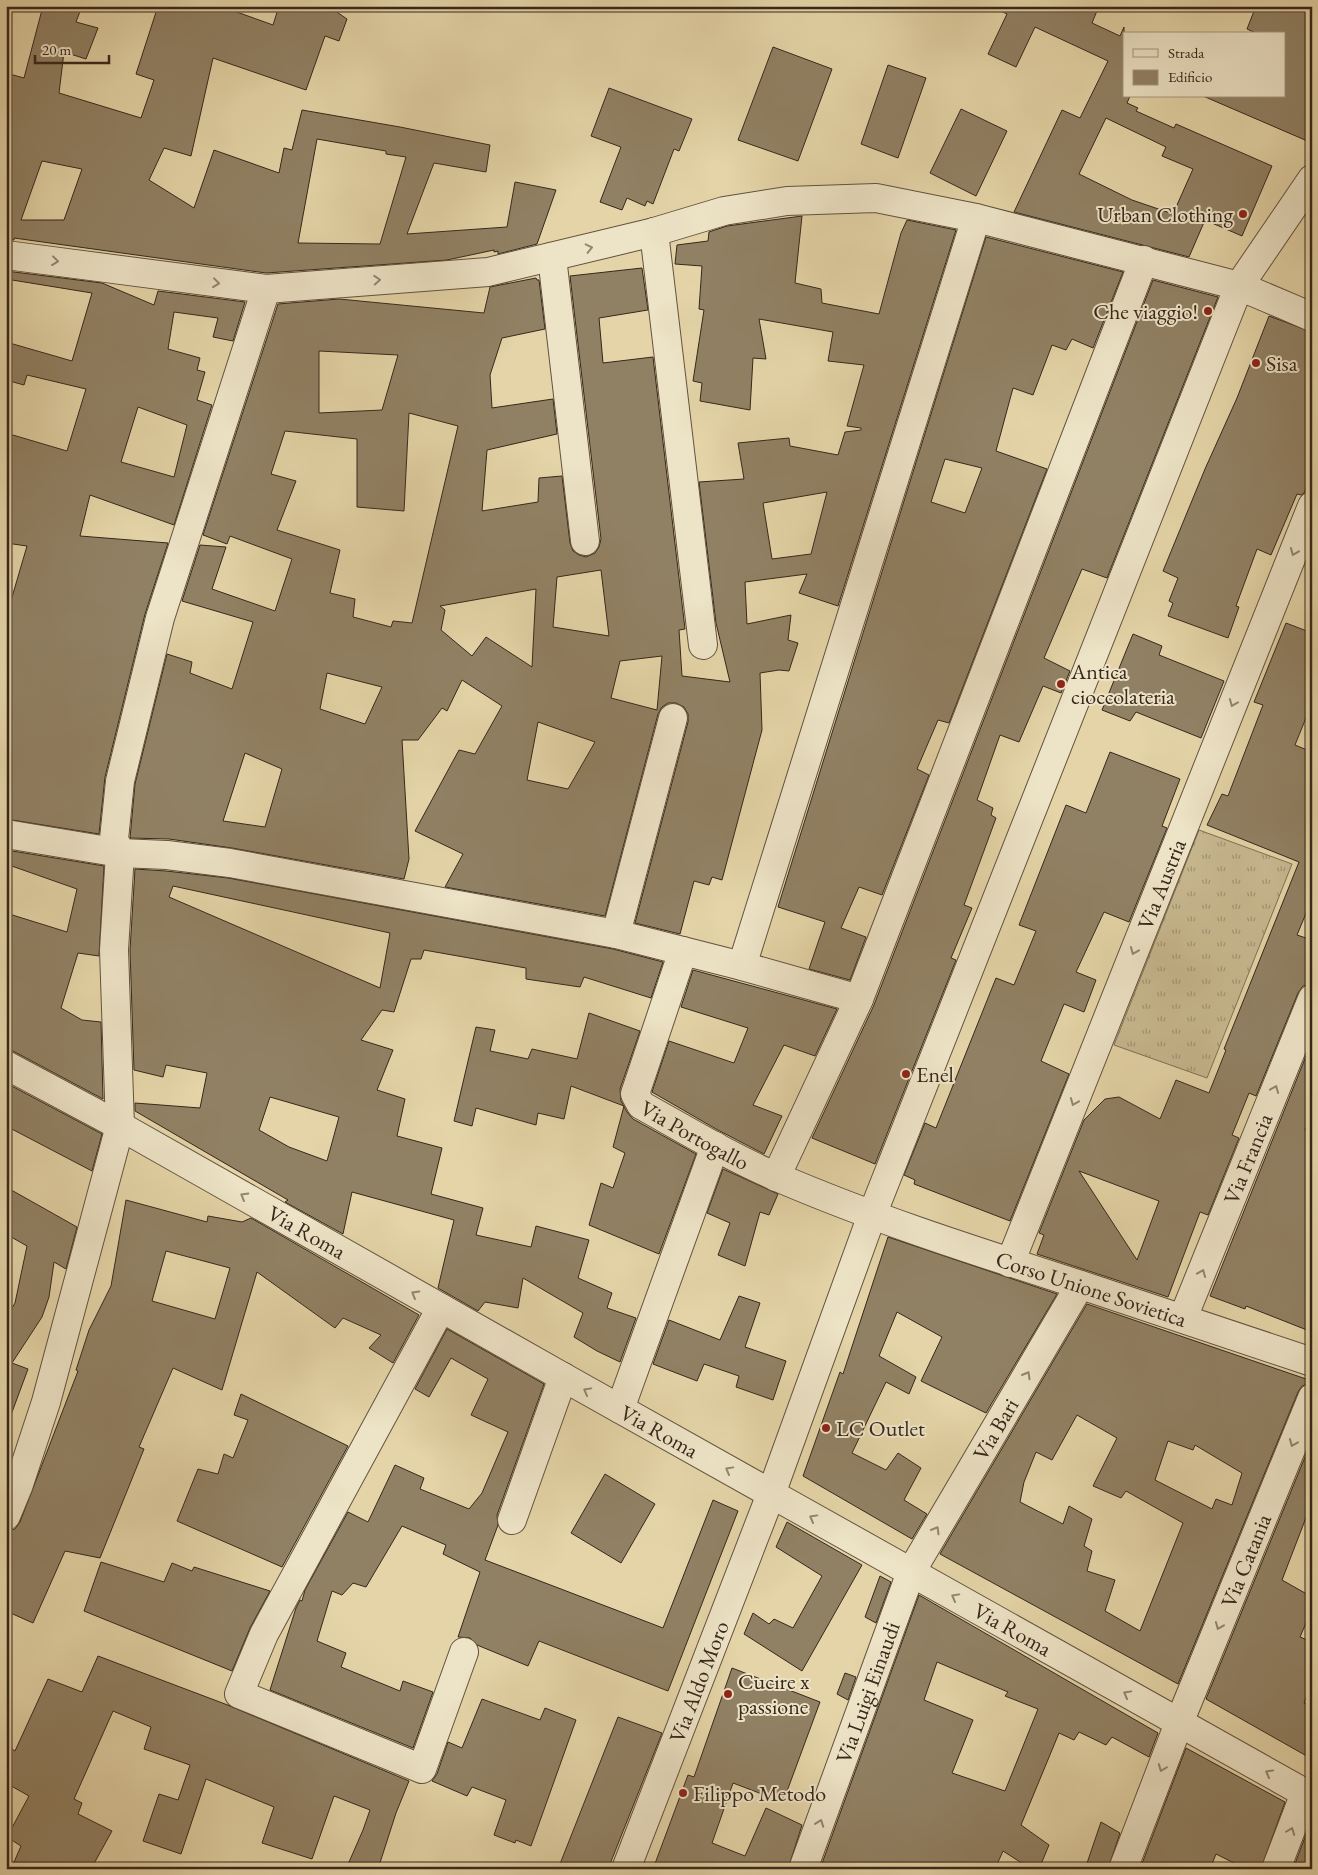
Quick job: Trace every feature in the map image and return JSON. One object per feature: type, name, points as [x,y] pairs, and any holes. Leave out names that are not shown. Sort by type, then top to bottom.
[{"type":"street","name":"Via Aldo Moro","points":[[626,1869],[771,1494],[872,1215],[1239,286],[1312,179]]},
{"type":"street","points":[[6,255],[266,289],[488,272],[654,232],[724,211],[787,201],[876,198],[976,218],[1144,260],[1239,286],[1311,314]]},
{"type":"street","points":[[742,966],[976,218]]},
{"type":"street","points":[[654,232],[704,644]]},
{"type":"street","points":[[552,256],[585,541]]},
{"type":"street","points":[[776,1177],[859,999],[1144,260]]},
{"type":"street","points":[[6,1516],[18,1487],[46,1402],[120,1126],[114,950],[120,853],[114,839],[120,781],[160,618],[266,289]]},
{"type":"street","name":"Via Austria","points":[[1010,1263],[1312,506]]},
{"type":"street","points":[[616,934],[674,718]]},
{"type":"street","points":[[6,834],[120,853],[167,855],[230,863],[616,934],[742,966],[859,999]]},
{"type":"street","name":"Via Portogallo","points":[[683,951],[635,1094],[641,1105],[776,1177],[872,1215]]},
{"type":"street","name":"Via Francia","points":[[1183,1318],[1312,998]]},
{"type":"street","name":"Via Roma","points":[[6,1064],[120,1126],[563,1377],[1309,1795]]},
{"type":"street","points":[[620,1409],[716,1146]]},
{"type":"street","name":"Corso Unione Sovietica","points":[[872,1215],[1010,1263],[1183,1318],[1312,1362]]},
{"type":"street","name":"Via Bari","points":[[911,1572],[1080,1285]]},
{"type":"street","points":[[441,1308],[264,1634],[239,1694],[422,1769],[464,1652]]},
{"type":"street","points":[[512,1520],[563,1377]]},
{"type":"street","name":"Via Catania","points":[[1123,1869],[1179,1723],[1312,1398]]},
{"type":"street","name":"Via Luigi Einaudi","points":[[803,1869],[911,1572]]},
{"type":"street","points":[[1276,1869],[1309,1795]]},
{"type":"green space","points":[[1199,830],[1292,864],[1207,1078],[1114,1045]]},
{"type":"building","points":[[43,6],[82,6],[76,22],[98,28],[86,59],[64,52],[59,93],[141,118],[154,80],[136,74],[158,6],[220,6],[273,25],[279,6],[328,6],[347,19],[339,41],[325,36],[306,90],[213,58],[191,156],[164,148],[149,180],[194,208],[214,150],[279,173],[284,148],[292,150],[302,110],[490,145],[486,172],[434,163],[407,234],[507,227],[515,182],[556,190],[537,244],[498,254],[498,251],[494,252],[494,250],[447,260],[266,273],[14,238],[14,240],[6,240],[6,73],[24,78]],"holes":[[[317,139],[386,151],[386,154],[406,157],[380,244],[298,243]],[[42,161],[82,169],[64,220],[21,220]]]},
{"type":"building","points":[[990,6],[1099,6],[1092,23],[1120,36],[1124,27],[1123,98],[1129,98],[1127,103],[1138,108],[1136,111],[1174,128],[1176,124],[1272,166],[1242,236],[1205,220],[1189,257],[1014,212],[1062,110],[1080,118],[1108,61],[1035,27],[1016,67],[988,54],[1007,14]],"holes":[[[1106,118],[1166,147],[1162,156],[1193,169],[1173,214],[1132,200],[1079,174]]]},
{"type":"building","points":[[1256,6],[1312,6],[1312,143],[1208,98],[1286,98],[1286,32],[1254,32],[1247,29]]},
{"type":"building","points":[[773,47],[832,69],[798,161],[738,140]]},
{"type":"building","points":[[888,65],[926,78],[898,158],[861,144]]},
{"type":"building","points":[[609,88],[692,119],[679,151],[674,149],[653,204],[647,201],[645,206],[627,198],[622,210],[600,202],[621,147],[591,136]]},
{"type":"building","points":[[961,109],[1007,131],[976,196],[930,173]]},
{"type":"building","points":[[802,216],[795,283],[821,289],[822,303],[879,314],[901,233],[907,220],[956,230],[838,606],[799,593],[807,574],[745,582],[747,624],[791,615],[788,640],[798,643],[789,671],[779,670],[760,673],[762,730],[722,880],[712,877],[709,885],[694,881],[680,934],[635,923],[688,722],[688,714],[684,707],[676,703],[668,703],[662,707],[658,714],[605,916],[445,887],[463,854],[415,831],[459,750],[475,754],[502,706],[462,680],[447,711],[442,708],[418,740],[402,740],[409,859],[404,879],[232,848],[169,839],[130,838],[135,784],[167,654],[192,662],[190,673],[232,689],[253,622],[182,601],[200,545],[226,547],[212,589],[275,611],[292,559],[230,536],[227,544],[203,535],[278,304],[339,299],[484,313],[490,287],[536,278],[539,280],[545,329],[502,338],[490,375],[492,408],[553,399],[557,434],[487,450],[482,511],[538,502],[539,478],[562,476],[570,543],[573,551],[586,557],[595,553],[601,539],[570,276],[642,268],[648,310],[599,318],[603,363],[653,357],[685,629],[679,630],[682,676],[730,682],[716,623],[699,482],[744,479],[738,443],[789,438],[790,446],[838,455],[845,432],[861,430],[861,428],[847,426],[864,365],[828,361],[833,332],[759,319],[766,359],[753,358],[750,410],[700,401],[702,383],[693,381],[704,310],[699,309],[702,266],[675,264],[677,245],[708,241],[709,232],[727,226]],"holes":[[[319,351],[398,355],[382,410],[319,413]],[[409,413],[458,426],[412,623],[393,621],[391,627],[353,617],[355,599],[330,593],[340,550],[277,530],[296,481],[271,474],[285,431],[357,439],[357,507],[404,511]],[[827,492],[811,554],[772,559],[763,503]],[[601,570],[609,636],[553,627],[557,577]],[[536,589],[532,667],[486,637],[472,656],[441,630],[445,610],[440,606]],[[662,656],[657,710],[611,698],[620,661]],[[327,673],[382,687],[365,724],[320,709]],[[538,722],[595,742],[568,789],[527,780]],[[245,753],[282,769],[265,827],[223,821]]]},
{"type":"building","points":[[986,237],[1123,272],[1093,348],[1072,339],[1066,350],[1052,345],[1033,395],[1013,388],[996,451],[1047,469],[949,723],[938,720],[917,769],[929,775],[882,895],[859,887],[841,928],[866,937],[850,980],[809,969],[825,922],[778,907]],"holes":[[[945,459],[982,468],[965,513],[931,502]]]},
{"type":"building","points":[[6,271],[102,283],[154,305],[158,291],[245,302],[233,341],[213,337],[218,318],[174,312],[168,349],[200,358],[197,370],[205,372],[197,400],[212,405],[174,525],[90,495],[80,536],[168,543],[145,614],[105,777],[99,834],[6,819],[6,603],[10,604],[27,546],[6,543],[6,433],[67,451],[86,389],[27,375],[24,385],[6,380],[6,342],[72,361],[92,293],[6,279]],"holes":[[[138,407],[187,425],[174,477],[121,462]]]},
{"type":"building","points":[[1153,280],[1218,297],[1107,578],[1082,569],[1044,658],[1070,671],[1061,693],[1043,686],[1019,742],[1000,735],[977,800],[993,808],[991,815],[996,818],[964,905],[972,908],[951,958],[956,960],[875,1164],[812,1138],[874,1005]]},
{"type":"building","points":[[1269,316],[1312,332],[1312,475],[1304,493],[1301,495],[1297,494],[1271,555],[1257,549],[1236,606],[1239,607],[1228,638],[1168,616],[1173,603],[1169,601],[1178,578],[1163,571],[1237,398]]},
{"type":"building","points":[[1286,623],[1312,633],[1312,703],[1295,745],[1312,752],[1312,899],[1297,935],[1312,940],[1312,984],[1303,986],[1298,993],[1256,1096],[1249,1093],[1232,1135],[1239,1138],[1208,1215],[1200,1212],[1168,1297],[1037,1254],[1044,1235],[1039,1233],[1084,1120],[1105,1099],[1119,1097],[1160,1119],[1176,1080],[1209,1093],[1226,1050],[1224,1049],[1299,862],[1207,825],[1222,794],[1228,796],[1263,705],[1254,702]],"holes":[[[1079,1171],[1159,1201],[1137,1260]]]},
{"type":"building","points":[[1133,634],[1162,646],[1159,655],[1224,681],[1201,738],[1136,712],[1130,721],[1102,710]]},
{"type":"building","points":[[1110,752],[1180,779],[1162,826],[1167,828],[1129,922],[1104,912],[1076,972],[1096,980],[1084,1012],[1064,1004],[1041,1061],[1069,1074],[1010,1221],[914,1184],[915,1180],[904,1175],[925,1123],[936,1128],[996,978],[1014,985],[1036,931],[1019,925],[1066,805],[1086,813]]},
{"type":"building","points":[[6,850],[104,866],[99,956],[78,953],[61,1008],[82,1020],[101,1022],[103,1099],[6,1049],[6,913],[67,932],[77,889],[6,864]]},
{"type":"building","points":[[135,869],[228,878],[613,949],[663,962],[651,998],[584,977],[580,987],[526,979],[526,968],[424,950],[421,959],[411,959],[394,1012],[382,1010],[361,1040],[393,1050],[377,1090],[405,1099],[397,1136],[442,1148],[431,1194],[483,1208],[476,1235],[531,1247],[536,1226],[589,1240],[578,1278],[612,1293],[607,1308],[636,1318],[620,1362],[574,1337],[583,1313],[523,1278],[518,1308],[485,1302],[478,1311],[438,1288],[454,1220],[352,1192],[343,1234],[285,1202],[288,1200],[135,1111],[135,1103],[200,1108],[207,1073],[166,1065],[163,1077],[134,1070],[130,950]],"holes":[[[173,886],[390,933],[380,988],[169,897]],[[270,1097],[339,1117],[327,1161],[289,1147],[259,1130]]]},
{"type":"building","points":[[693,970],[837,1009],[815,1056],[784,1045],[753,1105],[782,1116],[764,1154],[652,1092],[669,1041],[734,1063],[748,1028],[681,1007]]},
{"type":"building","points":[[589,1013],[640,1031],[620,1089],[621,1101],[624,1106],[571,1086],[564,1119],[538,1113],[536,1125],[476,1108],[472,1126],[454,1121],[476,1027],[495,1030],[490,1051],[528,1059],[532,1049],[577,1059]]},
{"type":"building","points":[[1312,1041],[1312,1114],[1305,1130],[1312,1132],[1312,1332],[1246,1306],[1245,1309],[1210,1296]]},
{"type":"building","points":[[6,1083],[102,1134],[92,1171],[6,1126]]},
{"type":"building","points":[[624,1106],[633,1119],[696,1154],[659,1254],[589,1225],[601,1183],[613,1188],[625,1153],[613,1147]]},
{"type":"building","points":[[723,1169],[778,1194],[769,1215],[760,1212],[745,1266],[718,1255],[730,1223],[707,1213]]},
{"type":"building","points":[[6,1187],[77,1227],[66,1269],[54,1262],[49,1297],[42,1317],[12,1363],[28,1369],[8,1423],[6,1422],[6,1318],[15,1303],[27,1246],[6,1234]]},
{"type":"building","points":[[126,1200],[207,1222],[208,1216],[242,1222],[251,1218],[419,1315],[393,1363],[369,1348],[381,1335],[343,1318],[335,1328],[257,1272],[222,1390],[173,1368],[139,1447],[144,1449],[100,1558],[65,1551],[33,1623],[6,1611],[6,1531],[15,1529],[20,1522],[78,1371],[76,1370],[89,1330],[111,1286]],"holes":[[[166,1251],[230,1268],[215,1319],[152,1301]]]},
{"type":"building","points":[[888,1237],[1057,1294],[986,1413],[921,1381],[942,1337],[897,1312],[879,1356],[916,1377],[909,1394],[886,1382],[852,1453],[886,1470],[898,1453],[921,1468],[904,1500],[927,1514],[912,1539],[803,1476],[840,1372],[843,1374]]},
{"type":"building","points":[[739,1296],[760,1303],[745,1347],[786,1361],[773,1400],[736,1387],[739,1376],[704,1364],[697,1381],[653,1364],[669,1320],[720,1340]]},
{"type":"building","points":[[1087,1304],[1312,1381],[1312,1383],[1302,1386],[1298,1392],[1178,1684],[940,1554]],"holes":[[[1077,1415],[1117,1438],[1093,1486],[1121,1498],[1126,1491],[1183,1523],[1140,1631],[1105,1611],[1115,1580],[1087,1571],[1092,1551],[1084,1546],[1092,1519],[1069,1506],[1063,1524],[1020,1502],[1024,1482],[1036,1452],[1052,1460]],[[1168,1441],[1193,1450],[1195,1445],[1242,1473],[1232,1505],[1216,1499],[1212,1509],[1155,1480]]]},
{"type":"building","points":[[447,1329],[544,1384],[497,1515],[498,1525],[485,1560],[663,1628],[713,1500],[738,1511],[668,1691],[539,1641],[528,1666],[477,1645],[470,1638],[458,1637],[480,1572],[443,1554],[446,1545],[402,1526],[366,1587],[353,1583],[342,1595],[332,1591],[317,1641],[346,1653],[341,1667],[400,1691],[403,1681],[433,1692],[413,1748],[270,1690],[296,1608],[300,1600],[302,1601],[305,1590],[348,1512],[368,1522],[395,1465],[424,1478],[420,1489],[469,1509],[482,1493],[508,1432],[471,1415],[488,1379],[451,1358],[429,1397],[415,1389]]},
{"type":"building","points":[[241,1394],[348,1446],[282,1567],[177,1521],[198,1469],[218,1474],[224,1454],[233,1458],[248,1420],[234,1415]]},
{"type":"building","points":[[1312,1440],[1312,1502],[1282,1580],[1312,1597],[1312,1609],[1300,1637],[1312,1642],[1312,1682],[1304,1703],[1312,1706],[1312,1759],[1206,1699]]},
{"type":"building","points":[[605,1474],[655,1504],[621,1563],[571,1533]]},
{"type":"building","points":[[787,1522],[862,1565],[802,1671],[744,1634],[753,1613],[769,1624],[774,1619],[793,1628],[822,1576],[776,1547]]},
{"type":"building","points":[[101,1562],[164,1582],[172,1563],[192,1571],[194,1567],[270,1591],[250,1628],[232,1671],[84,1611]]},
{"type":"building","points":[[880,1576],[891,1582],[876,1623],[865,1617]]},
{"type":"building","points":[[919,1595],[1158,1733],[1149,1757],[1112,1737],[1106,1745],[1079,1732],[1074,1740],[1059,1733],[1021,1825],[1049,1845],[1039,1869],[1031,1869],[1003,1851],[995,1869],[820,1869]],"holes":[[[937,1662],[1008,1692],[1005,1696],[1038,1709],[1005,1791],[952,1773],[973,1720],[924,1700]]]},
{"type":"building","points":[[98,1656],[225,1704],[409,1781],[396,1813],[378,1869],[346,1869],[370,1810],[334,1796],[312,1859],[262,1843],[274,1807],[206,1779],[181,1854],[143,1841],[159,1794],[178,1800],[190,1765],[144,1749],[151,1727],[113,1711],[74,1799],[82,1803],[78,1814],[112,1831],[91,1869],[11,1869],[21,1846],[7,1837],[29,1796],[6,1783],[6,1745],[15,1751],[48,1679],[82,1692]]},
{"type":"building","points":[[732,1668],[820,1702],[783,1802],[733,1783],[712,1843],[745,1856],[766,1808],[802,1825],[788,1869],[653,1869],[688,1775],[694,1777]]},
{"type":"building","points":[[845,1673],[856,1677],[848,1700],[837,1694]]},
{"type":"building","points":[[482,1699],[540,1720],[545,1708],[576,1720],[531,1846],[516,1840],[515,1843],[494,1835],[506,1800],[472,1787],[467,1796],[432,1781],[437,1774],[448,1742],[462,1748]]},
{"type":"building","points":[[618,1717],[662,1733],[608,1869],[558,1869]]},
{"type":"building","points":[[1186,1748],[1285,1802],[1261,1869],[1246,1869],[1216,1854],[1210,1869],[1140,1869]]},
{"type":"building","points":[[1311,1821],[1312,1869],[1293,1869]]},
{"type":"building","points":[[1101,1822],[1120,1833],[1108,1869],[1085,1869]]},
{"type":"place","name":"Urban Clothing","points":[[1243,214]]},
{"type":"place","name":"Che viaggio!","points":[[1208,311]]},
{"type":"place","name":"Sisa","points":[[1256,363]]},
{"type":"place","name":"Antica cioccolateria","points":[[1061,684]]},
{"type":"place","name":"Enel","points":[[906,1074]]},
{"type":"place","name":"LC Outlet","points":[[826,1428]]},
{"type":"place","name":"Cucire x passione","points":[[728,1694]]},
{"type":"place","name":"Filippo Metodo","points":[[683,1793]]}]
